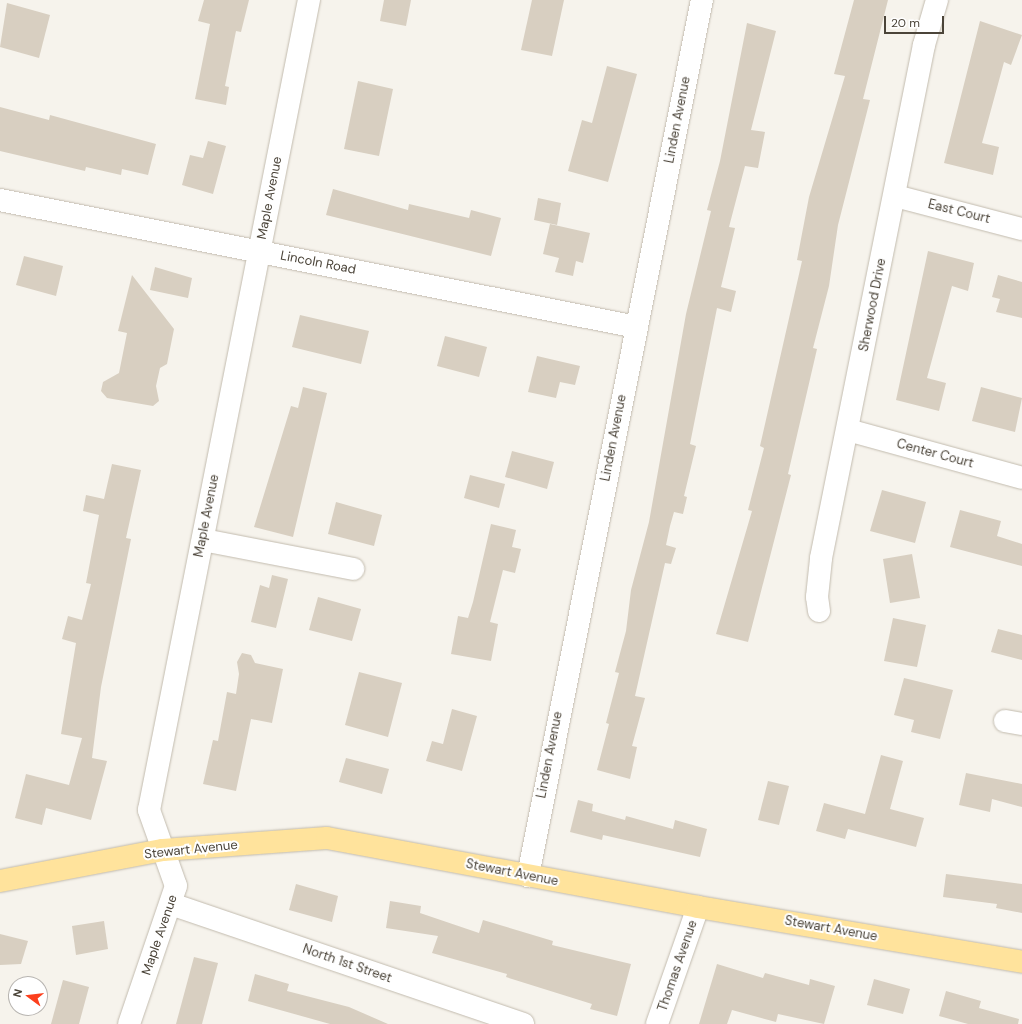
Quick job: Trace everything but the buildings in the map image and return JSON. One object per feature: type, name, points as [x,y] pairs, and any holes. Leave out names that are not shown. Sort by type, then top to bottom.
[{"type":"main road","name":"Stewart Avenue","points":[[0,881],[163,850],[327,838],[698,907],[1022,962]]},
{"type":"street","name":"Maple Avenue","points":[[129,1024],[176,886],[150,810],[309,0]]},
{"type":"street","name":"Linden Avenue","points":[[528,876],[702,0]]},
{"type":"street","name":"Sherwood Drive","points":[[819,611],[817,597],[821,558],[895,196],[924,45],[937,0]]},
{"type":"street","name":"East Court","points":[[895,196],[1022,229]]},
{"type":"street","name":"Lincoln Road","points":[[0,200],[636,327]]},
{"type":"street","name":"Center Court","points":[[848,430],[1022,478]]},
{"type":"street","points":[[203,540],[353,569]]},
{"type":"street","name":"North 1st Street","points":[[171,904],[523,1024]]},
{"type":"street","name":"Thomas Avenue","points":[[657,1024],[698,907]]}]
